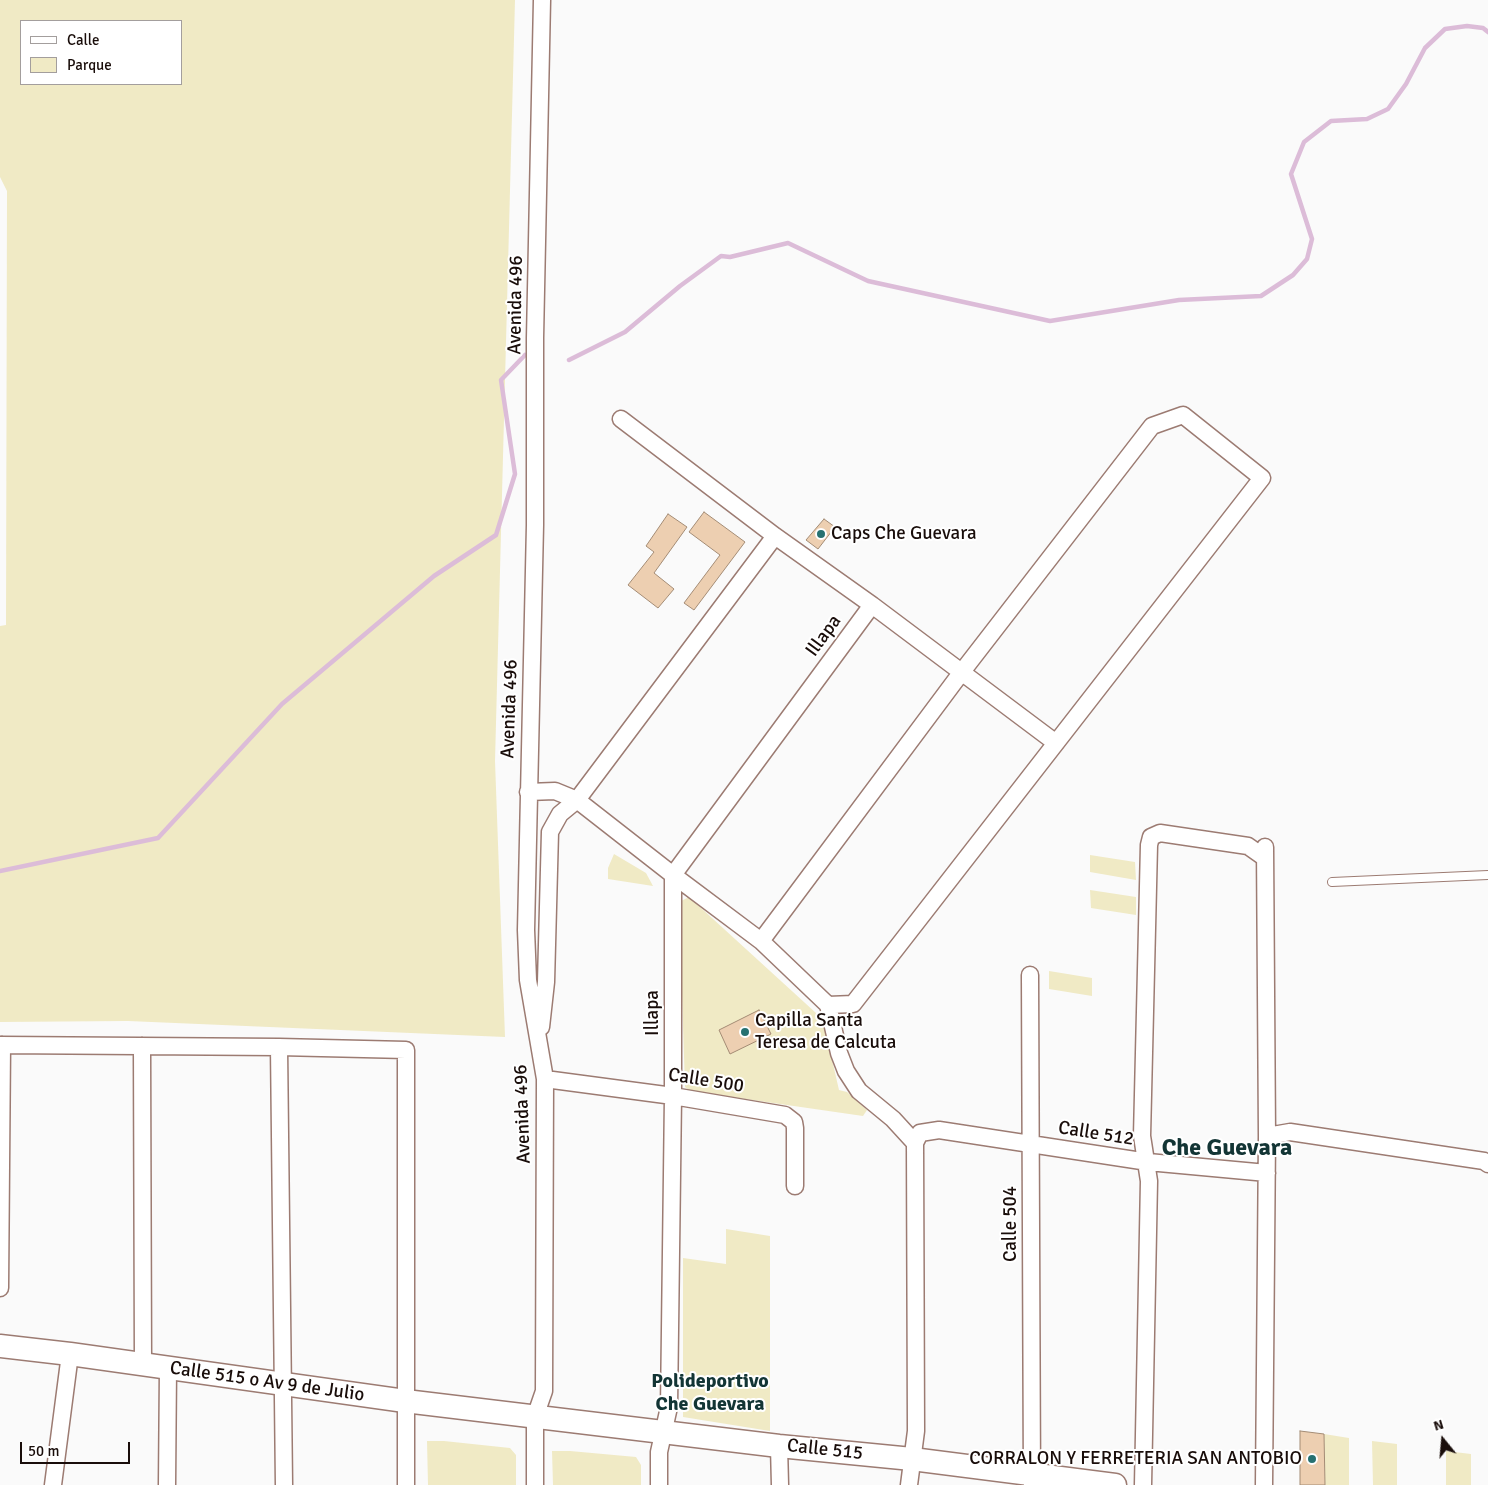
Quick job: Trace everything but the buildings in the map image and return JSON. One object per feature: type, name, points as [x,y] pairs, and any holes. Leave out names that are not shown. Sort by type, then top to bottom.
[{"type":"street","name":"Avenida 496","points":[[535,1485],[535,1417],[544,1391],[545,1079],[528,980],[526,930],[535,525],[534,378],[542,0]]},
{"type":"street","points":[[761,941],[961,673],[1152,426],[1183,415],[1262,478],[853,1004],[828,1005]]},
{"type":"street","points":[[621,419],[775,536],[872,605],[1056,743]]},
{"type":"street","points":[[539,1046],[546,982],[550,832],[560,814],[577,800],[775,536]]},
{"type":"street","name":"Illapa","points":[[659,1485],[658,1452],[669,1407],[673,1096],[673,876],[872,605]]},
{"type":"street","points":[[528,792],[555,791],[577,800],[673,876],[761,941],[828,1005],[839,1052],[846,1071],[859,1091],[918,1138],[916,1431],[909,1485]]},
{"type":"street","points":[[1143,1485],[1149,1191],[1148,1162],[1142,1136],[1149,845],[1151,837],[1160,833],[1248,846],[1265,851],[1267,1136],[1264,1485]]},
{"type":"street","name":"Calle 504","points":[[1030,974],[1032,1479]]},
{"type":"street","points":[[0,1288],[1,1045],[406,1050],[406,1485]]},
{"type":"street","points":[[142,1046],[143,1365]]},
{"type":"street","points":[[279,1047],[284,1485]]},
{"type":"street","name":"Calle 500","points":[[545,1079],[673,1096],[785,1115],[794,1122],[795,1128],[795,1186]]},
{"type":"street","name":"Calle 512","points":[[918,1138],[939,1130],[1148,1162],[1266,1173]]},
{"type":"street","points":[[1267,1136],[1290,1132],[1484,1161],[1488,1164]]},
{"type":"street","name":"Calle 515 o Av 9 de Julio","points":[[0,1346],[535,1417]]},
{"type":"street","points":[[54,1485],[70,1354]]},
{"type":"street","points":[[167,1485],[168,1368]]},
{"type":"street","name":"Calle 515","points":[[535,1417],[780,1446],[912,1459],[1032,1479],[1116,1485]]},
{"type":"street","points":[[780,1446],[780,1485]]},
{"type":"lane","points":[[1332,882],[1488,875]]},
{"type":"green space","points":[[0,0],[515,0],[495,761],[505,1037],[128,1021],[0,1022],[0,626],[6,625],[7,191],[0,177]]},
{"type":"green space","points":[[614,854],[646,873],[653,886],[608,879],[608,868]]},
{"type":"green space","points":[[1090,855],[1135,862],[1136,880],[1090,872]]},
{"type":"green space","points":[[1090,890],[1136,897],[1136,915],[1091,908]]},
{"type":"green space","points":[[689,897],[816,1013],[824,1025],[839,1090],[847,1092],[867,1110],[863,1116],[690,1091],[685,1087],[679,902]]},
{"type":"green space","points":[[1049,971],[1092,978],[1092,996],[1049,989]]},
{"type":"green space","points":[[726,1229],[770,1236],[770,1431],[683,1417],[683,1258],[726,1264]]},
{"type":"green space","points":[[1324,1434],[1349,1438],[1349,1485],[1325,1485]]},
{"type":"green space","points":[[427,1441],[510,1448],[516,1455],[516,1485],[428,1485]]},
{"type":"green space","points":[[1372,1441],[1397,1444],[1397,1485],[1373,1485]]},
{"type":"green space","points":[[552,1451],[636,1457],[641,1465],[641,1485],[553,1485]]},
{"type":"green space","points":[[1446,1451],[1471,1454],[1471,1485],[1446,1485]]},
{"type":"waterway","points":[[569,360],[625,332],[680,286],[721,256],[730,257],[788,243],[868,281],[1050,321],[1179,300],[1261,296],[1293,275],[1307,259],[1312,239],[1291,174],[1304,142],[1331,121],[1367,119],[1388,109],[1406,84],[1425,48],[1445,29],[1467,26],[1483,28],[1488,32]]},
{"type":"waterway","points":[[0,871],[158,838],[282,704],[434,576],[496,535],[515,474],[501,380],[525,355]]},
{"type":"place","name":"Caps Che Guevara","points":[[821,534]]},
{"type":"place","name":"Capilla Santa Teresa de Calcuta","points":[[745,1032]]},
{"type":"place","name":"CORRALON Y FERRETERIA SAN ANTOBIO","points":[[1312,1459]]},
{"type":"district","name":"Che Guevara","points":[[1227,1149]]},
{"type":"district","name":"Polideportivo Che Guevara","points":[[710,1394]]}]
